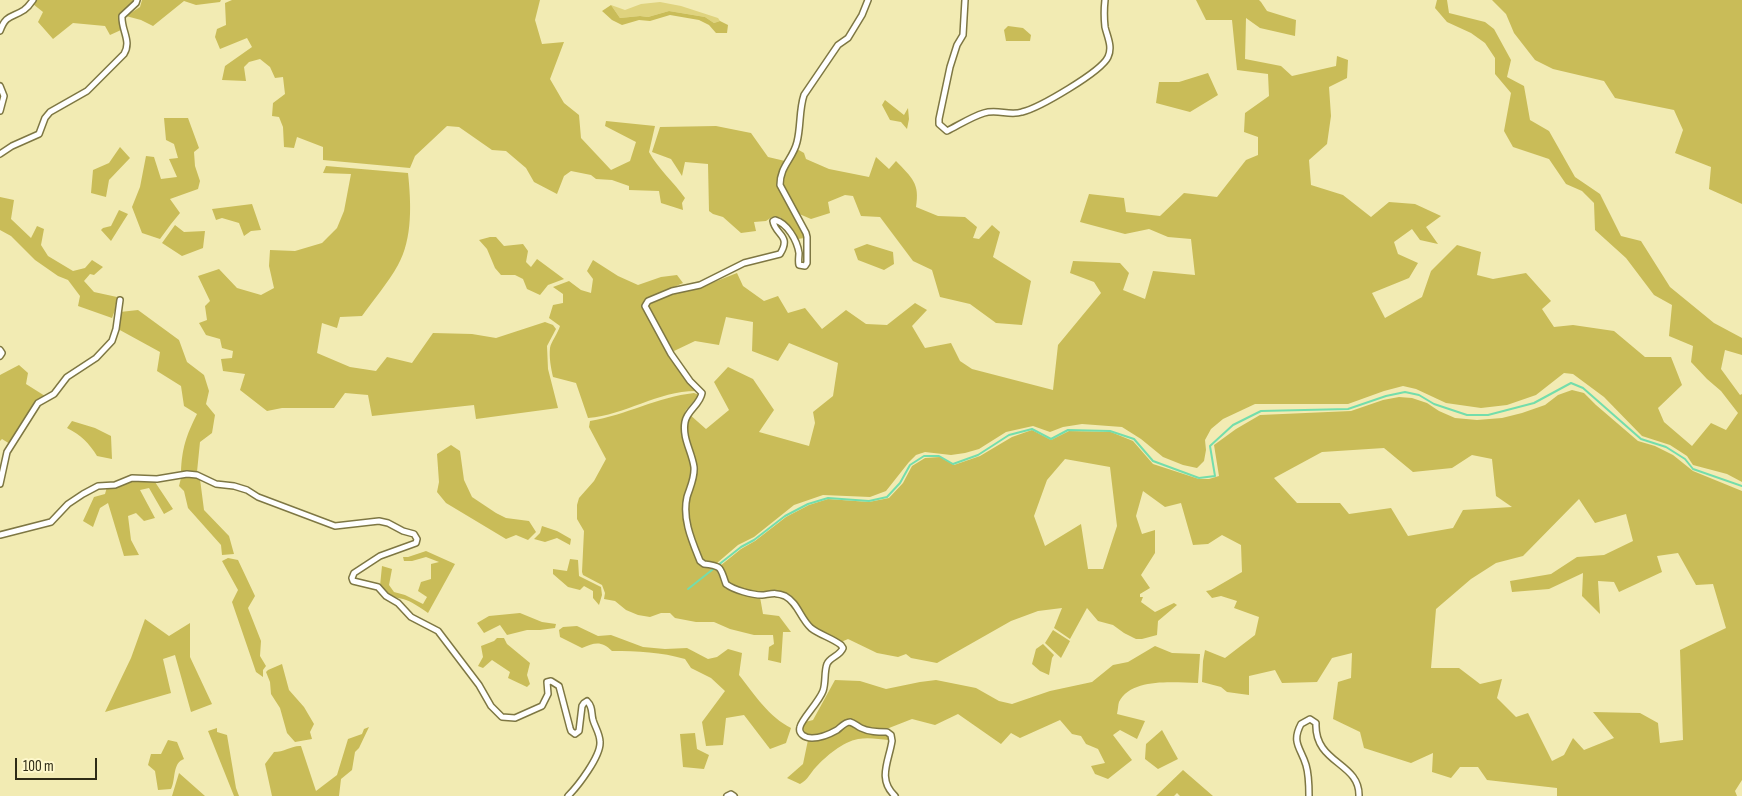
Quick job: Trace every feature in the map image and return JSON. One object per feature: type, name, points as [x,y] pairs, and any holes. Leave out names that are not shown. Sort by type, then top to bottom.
[{"type":"street","points":[[0,31],[9,16],[25,9],[33,0]]},
{"type":"street","points":[[0,154],[12,146],[39,134],[45,118],[61,105],[87,91],[124,54],[128,48],[128,40],[122,23],[122,16],[136,4],[137,0]]},
{"type":"street","points":[[868,0],[862,15],[848,38],[838,45],[804,94],[797,142],[780,176],[780,185],[807,237],[807,263],[805,266],[798,265],[799,253],[795,240],[781,222],[775,220],[773,224],[782,234],[784,240],[783,249],[780,254],[744,264],[700,285],[672,291],[648,301],[645,306],[671,354],[690,381],[702,393],[701,400],[689,410],[684,429],[694,464],[694,474],[686,505],[687,526],[700,561],[704,564],[716,565],[720,568],[726,584],[733,590],[760,595],[776,593],[785,596],[795,603],[804,621],[812,629],[841,645],[843,648],[841,653],[828,662],[826,666],[824,690],[803,721],[800,733],[804,737],[818,737],[832,732],[848,722],[852,722],[869,731],[887,732],[891,735],[892,740],[885,772],[886,786],[895,796]]},
{"type":"street","points":[[965,0],[963,36],[957,45],[950,67],[939,119],[939,124],[947,131],[982,113],[992,111],[1023,112],[1066,91],[1103,63],[1110,50],[1105,27],[1105,0]]},
{"type":"street","points":[[0,86],[4,96],[0,111]]},
{"type":"street","points":[[0,484],[8,452],[38,403],[54,394],[67,377],[96,358],[112,341],[116,329],[120,300]]},
{"type":"street","points":[[0,350],[2,353],[0,356]]},
{"type":"street","points":[[0,535],[51,522],[76,498],[98,486],[115,485],[132,478],[156,479],[187,474],[197,474],[216,484],[247,490],[335,526],[379,521],[414,534],[417,539],[416,543],[380,556],[354,573],[353,581],[378,587],[411,616],[438,631],[479,685],[491,706],[502,717],[515,718],[542,706],[548,694],[547,682],[551,681],[559,686],[571,732],[575,734],[579,731],[582,706],[584,703],[590,703],[593,720],[600,738],[600,750],[584,776],[568,796]]},
{"type":"street","points":[[1309,796],[1306,764],[1296,744],[1296,737],[1301,724],[1310,719],[1316,723],[1317,737],[1324,750],[1350,772],[1359,783],[1359,796]]},
{"type":"street","points":[[727,796],[731,794],[734,796]]},
{"type":"shaded area","points":[[37,0],[135,0],[134,3],[119,15],[121,30],[110,35],[105,26],[73,23],[53,39],[38,22],[43,12],[33,4]]},
{"type":"shaded area","points":[[142,0],[221,0],[220,2],[196,5],[184,1],[153,26],[126,16],[140,7]]},
{"type":"shaded area","points":[[232,0],[540,0],[535,20],[542,44],[564,42],[550,79],[564,103],[579,115],[581,138],[611,170],[630,161],[636,142],[605,126],[606,121],[655,126],[649,152],[685,198],[682,203],[683,210],[661,203],[659,191],[629,190],[629,186],[612,180],[596,179],[591,175],[571,171],[564,176],[557,194],[534,182],[526,168],[506,151],[492,150],[459,127],[447,126],[415,156],[410,168],[323,160],[323,147],[297,137],[294,148],[284,147],[283,127],[279,117],[272,116],[273,103],[285,94],[283,77],[275,78],[270,67],[260,59],[249,62],[244,67],[246,81],[222,80],[225,66],[252,47],[247,38],[220,49],[215,37],[217,29],[226,25],[225,3]]},
{"type":"shaded area","points":[[1196,0],[1259,0],[1267,11],[1296,20],[1295,36],[1260,28],[1246,18],[1245,59],[1281,66],[1292,76],[1336,66],[1337,56],[1348,60],[1347,78],[1329,87],[1331,116],[1327,144],[1309,160],[1311,185],[1343,195],[1371,217],[1389,202],[1415,204],[1441,216],[1426,227],[1438,244],[1420,240],[1412,229],[1394,242],[1398,254],[1418,263],[1409,278],[1372,293],[1385,318],[1422,297],[1431,271],[1457,245],[1481,252],[1477,275],[1493,279],[1526,273],[1551,301],[1542,309],[1554,327],[1573,325],[1614,331],[1645,357],[1671,357],[1682,385],[1658,408],[1664,422],[1692,446],[1711,423],[1726,430],[1738,413],[1721,391],[1691,362],[1693,346],[1669,336],[1672,305],[1654,295],[1626,258],[1595,230],[1594,203],[1582,191],[1566,184],[1549,159],[1513,147],[1504,131],[1511,93],[1495,74],[1495,58],[1485,43],[1471,33],[1447,22],[1435,8],[1437,0],[1447,0],[1449,13],[1485,22],[1494,29],[1511,60],[1507,77],[1524,86],[1530,120],[1549,131],[1575,177],[1600,194],[1621,236],[1641,241],[1670,287],[1714,323],[1742,338],[1742,355],[1725,350],[1721,369],[1740,395],[1742,394],[1742,482],[1727,474],[1693,465],[1687,456],[1670,445],[1642,436],[1604,397],[1573,374],[1564,373],[1536,395],[1507,405],[1481,408],[1446,403],[1416,389],[1403,386],[1348,404],[1255,404],[1223,419],[1211,429],[1205,440],[1204,461],[1197,468],[1163,457],[1141,439],[1122,427],[1082,424],[1063,427],[1050,432],[1033,426],[1006,432],[979,449],[965,453],[951,455],[925,452],[916,455],[886,491],[870,497],[823,495],[794,505],[754,537],[738,545],[717,563],[705,563],[699,554],[692,536],[687,516],[689,496],[697,473],[686,427],[689,414],[706,429],[729,410],[714,382],[728,367],[753,379],[774,410],[759,432],[809,446],[815,423],[813,412],[833,396],[838,363],[789,343],[778,361],[752,351],[753,322],[726,317],[719,345],[695,341],[674,351],[648,305],[668,296],[704,286],[737,273],[743,286],[764,301],[778,296],[788,313],[805,308],[822,329],[846,310],[866,324],[887,325],[915,303],[927,310],[912,326],[925,348],[951,343],[960,361],[972,369],[1053,390],[1058,345],[1101,293],[1094,282],[1070,273],[1073,261],[1120,263],[1129,273],[1123,290],[1145,299],[1153,271],[1195,275],[1191,239],[1168,237],[1149,229],[1125,234],[1080,222],[1089,194],[1124,198],[1126,212],[1160,216],[1184,193],[1217,197],[1246,160],[1258,155],[1258,137],[1244,132],[1245,113],[1269,96],[1268,74],[1237,70],[1232,20],[1206,20]]},
{"type":"shaded area","points":[[1492,0],[1742,0],[1742,204],[1709,189],[1711,167],[1675,153],[1683,130],[1674,110],[1615,98],[1604,81],[1553,69],[1535,60],[1514,33],[1506,14]]},
{"type":"shaded area","points":[[660,2],[681,6],[718,18],[720,21],[714,23],[705,17],[669,11],[648,17],[620,18],[611,5],[625,10],[641,4]]},
{"type":"shaded area","points":[[611,5],[620,18],[648,17],[669,11],[705,17],[714,23],[720,21],[728,25],[727,33],[716,33],[709,25],[699,20],[670,15],[650,21],[639,20],[622,25],[612,20],[602,11]]},
{"type":"shaded area","points":[[1008,26],[1023,28],[1031,35],[1030,41],[1006,41],[1004,30]]},
{"type":"shaded area","points":[[1208,73],[1218,95],[1190,112],[1156,103],[1159,82],[1179,82]]},
{"type":"shaded area","points":[[885,100],[904,115],[908,108],[909,119],[907,129],[901,122],[890,120],[882,105]]},
{"type":"shaded area","points":[[164,118],[188,118],[199,148],[194,152],[195,166],[200,181],[198,189],[170,199],[180,213],[160,239],[142,233],[132,207],[140,187],[146,156],[154,157],[161,179],[177,177],[169,159],[178,158],[174,144],[166,140]]},
{"type":"shaded area","points":[[716,126],[751,133],[768,157],[785,161],[779,174],[779,189],[805,238],[797,239],[794,231],[780,217],[772,217],[766,221],[754,222],[756,231],[741,233],[723,217],[709,211],[708,164],[685,162],[682,176],[671,159],[652,152],[660,127]]},
{"type":"shaded area","points":[[120,147],[130,158],[109,180],[106,197],[91,193],[93,170],[109,163]]},
{"type":"shaded area","points":[[797,149],[804,153],[806,159],[829,169],[869,177],[876,157],[889,169],[896,161],[914,181],[917,192],[916,207],[938,216],[965,217],[977,227],[973,238],[979,239],[992,225],[1000,232],[993,257],[1031,281],[1022,325],[996,323],[970,304],[940,297],[932,270],[913,261],[880,217],[861,216],[853,196],[845,195],[828,202],[830,213],[811,219],[797,213],[784,187],[783,176],[787,165]]},
{"type":"shaded area","points":[[326,166],[408,173],[410,220],[403,254],[390,278],[362,316],[340,317],[337,328],[322,323],[317,353],[350,367],[376,371],[387,357],[412,363],[433,333],[472,334],[496,338],[545,322],[553,325],[556,329],[547,346],[548,369],[558,408],[476,419],[474,405],[372,416],[368,395],[345,393],[334,408],[282,408],[267,411],[240,390],[245,374],[223,371],[221,359],[232,358],[233,351],[222,348],[220,339],[206,335],[199,323],[207,320],[205,306],[210,301],[198,276],[219,269],[237,288],[261,295],[274,288],[269,266],[270,250],[295,251],[322,243],[337,228],[344,211],[351,174],[323,173]]},
{"type":"shaded area","points":[[0,197],[14,200],[11,219],[31,238],[37,226],[44,229],[41,245],[48,256],[73,271],[85,268],[92,260],[103,267],[94,275],[90,274],[84,281],[94,292],[117,297],[112,318],[78,306],[80,296],[68,280],[58,276],[35,260],[11,236],[0,230]]},
{"type":"shaded area","points":[[252,204],[261,230],[251,231],[244,236],[239,223],[222,218],[216,220],[212,209]]},
{"type":"shaded area","points":[[119,210],[128,214],[111,241],[101,230],[111,226]]},
{"type":"shaded area","points":[[175,225],[184,232],[205,231],[203,248],[182,256],[162,243]]},
{"type":"shaded area","points":[[496,237],[504,246],[523,244],[528,251],[526,262],[531,267],[537,259],[564,279],[548,285],[540,295],[527,289],[523,279],[515,275],[501,275],[495,268],[487,249],[479,240]]},
{"type":"shaded area","points":[[867,244],[893,252],[894,264],[884,270],[858,260],[854,249]]},
{"type":"shaded area","points":[[593,260],[618,276],[638,285],[661,277],[677,275],[683,283],[647,299],[643,304],[644,311],[685,378],[698,391],[670,394],[616,412],[588,418],[576,383],[553,377],[550,348],[560,326],[549,318],[553,305],[563,303],[563,294],[553,287],[569,281],[581,290],[591,293],[593,279],[587,271]]},
{"type":"shaded area","points":[[138,310],[179,340],[187,362],[204,375],[209,391],[206,404],[215,415],[212,433],[200,442],[197,472],[181,472],[185,442],[197,414],[184,406],[181,386],[157,371],[160,352],[118,329],[120,312]]},
{"type":"shaded area","points":[[19,365],[28,373],[26,384],[45,396],[37,402],[10,444],[2,439],[0,441],[0,375]]},
{"type":"shaded area","points":[[1572,390],[1584,393],[1638,441],[1655,446],[1673,455],[1693,471],[1742,491],[1742,780],[1735,791],[1737,796],[1557,796],[1557,788],[1487,780],[1478,767],[1460,767],[1451,778],[1432,772],[1433,753],[1411,763],[1364,748],[1360,732],[1333,719],[1338,682],[1351,678],[1352,653],[1332,658],[1317,682],[1282,683],[1275,670],[1249,676],[1249,695],[1227,692],[1221,687],[1202,682],[1205,650],[1225,658],[1255,635],[1259,617],[1234,608],[1237,601],[1221,596],[1212,598],[1206,591],[1242,572],[1241,545],[1222,535],[1208,544],[1193,545],[1181,503],[1165,507],[1143,491],[1136,516],[1142,534],[1155,530],[1155,553],[1141,575],[1150,588],[1140,594],[1140,597],[1143,597],[1141,602],[1155,612],[1174,603],[1177,605],[1158,621],[1157,635],[1142,639],[1136,639],[1113,625],[1098,621],[1087,608],[1070,639],[1054,628],[1062,608],[1038,611],[1011,621],[937,663],[911,658],[906,654],[898,657],[877,653],[848,639],[841,642],[827,635],[805,620],[794,599],[778,592],[753,592],[731,585],[727,583],[725,571],[720,566],[786,517],[809,505],[828,499],[869,502],[889,498],[903,483],[912,466],[925,458],[940,457],[954,465],[980,456],[1012,437],[1032,430],[1051,440],[1069,431],[1111,432],[1133,441],[1153,464],[1199,479],[1209,479],[1219,476],[1214,445],[1260,415],[1351,411],[1383,400],[1399,397],[1412,398],[1427,403],[1455,418],[1477,420],[1502,418],[1522,413],[1545,405],[1558,395]],"holes":[[[1384,448],[1413,472],[1452,468],[1472,455],[1492,459],[1496,496],[1512,507],[1463,510],[1453,528],[1408,536],[1391,508],[1349,514],[1340,503],[1297,503],[1274,478],[1322,452]],[[1065,459],[1110,467],[1117,526],[1103,569],[1088,569],[1081,524],[1045,546],[1034,516],[1047,480]],[[1579,499],[1595,523],[1626,514],[1633,541],[1604,555],[1577,557],[1551,574],[1510,581],[1512,592],[1549,589],[1583,573],[1582,596],[1600,614],[1598,581],[1614,582],[1619,592],[1662,572],[1657,556],[1678,553],[1696,585],[1713,584],[1726,628],[1680,650],[1683,740],[1660,743],[1658,723],[1640,713],[1593,712],[1614,738],[1584,750],[1573,738],[1564,755],[1552,761],[1528,713],[1516,717],[1497,698],[1502,679],[1480,684],[1459,668],[1431,668],[1436,609],[1471,579],[1496,563],[1523,556]]]},
{"type":"shaded area","points":[[694,393],[699,395],[686,410],[681,425],[692,470],[684,496],[682,511],[688,539],[698,561],[702,566],[716,569],[725,588],[734,592],[760,597],[763,614],[779,616],[791,632],[783,632],[781,663],[768,660],[769,647],[774,644],[773,635],[754,635],[730,629],[714,622],[696,622],[675,618],[670,613],[661,613],[650,617],[638,615],[626,610],[615,601],[604,599],[605,593],[602,585],[583,575],[582,572],[584,531],[577,519],[577,505],[579,498],[594,481],[606,459],[589,427],[590,421],[616,415],[668,398]]},
{"type":"shaded area","points":[[72,421],[95,428],[111,436],[112,459],[97,456],[84,440],[67,428]]},
{"type":"shaded area","points":[[451,445],[460,451],[464,480],[472,497],[506,518],[529,521],[536,532],[528,540],[516,535],[506,539],[446,503],[437,492],[439,482],[437,454]]},
{"type":"shaded area","points":[[190,476],[200,479],[204,510],[229,536],[234,554],[222,555],[221,545],[188,508],[184,491],[179,486],[181,478]]},
{"type":"shaded area","points":[[132,479],[155,482],[173,509],[164,514],[149,488],[140,490],[155,518],[144,521],[136,513],[128,516],[131,540],[139,555],[124,556],[108,503],[100,508],[93,527],[83,521],[94,497],[105,494],[107,487]]},
{"type":"shaded area","points":[[542,526],[557,531],[571,539],[570,545],[557,538],[545,542],[534,539],[540,533]]},
{"type":"shaded area","points":[[426,551],[455,564],[428,613],[409,601],[390,596],[380,586],[382,566],[392,569],[389,585],[394,592],[423,604],[427,597],[418,591],[421,582],[431,579],[431,564],[439,562],[426,557],[404,561],[403,557]]},
{"type":"shaded area","points":[[228,558],[238,560],[255,596],[248,608],[261,641],[260,656],[266,666],[263,670],[263,677],[256,672],[232,602],[238,590],[222,561]]},
{"type":"shaded area","points":[[570,559],[578,560],[579,576],[601,587],[602,595],[599,605],[593,598],[593,591],[584,586],[580,590],[568,587],[553,574],[553,569],[567,571]]},
{"type":"shaded area","points":[[520,613],[542,622],[556,624],[555,628],[527,630],[507,635],[500,625],[484,633],[477,623],[489,616]]},
{"type":"shaded area","points":[[145,619],[169,636],[190,623],[190,657],[212,704],[191,712],[175,655],[163,659],[171,693],[105,712],[131,658]]},
{"type":"shaded area","points":[[577,626],[598,636],[611,635],[643,647],[687,648],[708,659],[717,657],[728,649],[742,653],[739,675],[769,711],[791,728],[786,743],[770,749],[744,715],[726,718],[723,745],[706,746],[702,722],[725,691],[711,678],[691,668],[685,659],[649,652],[612,651],[602,644],[582,648],[560,637],[559,630],[563,627]]},
{"type":"shaded area","points":[[1053,630],[1070,641],[1061,658],[1045,643]]},
{"type":"shaded area","points":[[497,638],[504,638],[507,644],[530,663],[527,675],[530,684],[527,687],[508,678],[510,672],[492,660],[483,668],[478,666],[483,657],[481,646]]},
{"type":"shaded area","points":[[1043,644],[1054,655],[1049,675],[1040,671],[1032,664],[1036,649]]},
{"type":"shaded area","points":[[1155,646],[1172,653],[1200,654],[1198,683],[1155,683],[1134,688],[1125,694],[1119,702],[1117,714],[1145,721],[1137,739],[1120,730],[1113,735],[1132,760],[1108,779],[1095,774],[1091,766],[1105,763],[1098,749],[1086,744],[1081,736],[1072,734],[1060,720],[1020,738],[1011,733],[1001,744],[958,714],[935,725],[912,719],[889,728],[880,729],[865,727],[851,720],[816,736],[805,734],[803,728],[805,722],[813,720],[835,680],[860,681],[886,689],[936,680],[976,688],[999,701],[1012,704],[1050,691],[1092,682],[1113,665],[1128,662]]},
{"type":"shaded area","points":[[282,664],[289,690],[304,707],[314,724],[310,732],[312,739],[295,742],[287,733],[280,708],[271,694],[270,682],[266,672]]},
{"type":"shaded area","points":[[849,724],[886,734],[889,740],[866,738],[852,741],[830,754],[800,784],[787,778],[803,764],[808,740],[828,737]]},
{"type":"shaded area","points":[[369,727],[359,748],[355,752],[352,770],[341,779],[339,796],[272,796],[265,764],[274,752],[301,746],[316,791],[337,775],[348,739],[362,734],[364,729]]},
{"type":"shaded area","points":[[217,728],[217,732],[227,735],[239,796],[234,796],[208,731]]},
{"type":"shaded area","points":[[1162,730],[1178,759],[1158,769],[1145,759],[1146,744]]},
{"type":"shaded area","points":[[695,733],[697,749],[709,755],[704,769],[683,767],[680,734]]},
{"type":"shaded area","points":[[168,740],[177,742],[184,759],[180,761],[176,768],[171,789],[158,790],[155,771],[148,765],[151,754],[161,754]]},
{"type":"shaded area","points":[[1183,770],[1213,796],[1180,796],[1177,793],[1174,796],[1156,796]]},
{"type":"shaded area","points":[[179,773],[205,796],[172,796]]},
{"type":"waterway","points":[[688,589],[741,547],[754,540],[785,516],[808,504],[828,498],[869,501],[887,497],[900,483],[910,465],[924,456],[939,456],[953,464],[978,455],[1009,435],[1032,429],[1051,439],[1068,430],[1110,431],[1134,439],[1153,461],[1199,478],[1215,476],[1210,446],[1233,425],[1261,411],[1348,409],[1386,396],[1405,392],[1419,395],[1434,404],[1467,415],[1488,415],[1534,403],[1571,383],[1583,388],[1641,439],[1666,447],[1685,459],[1693,469],[1742,486]]}]
